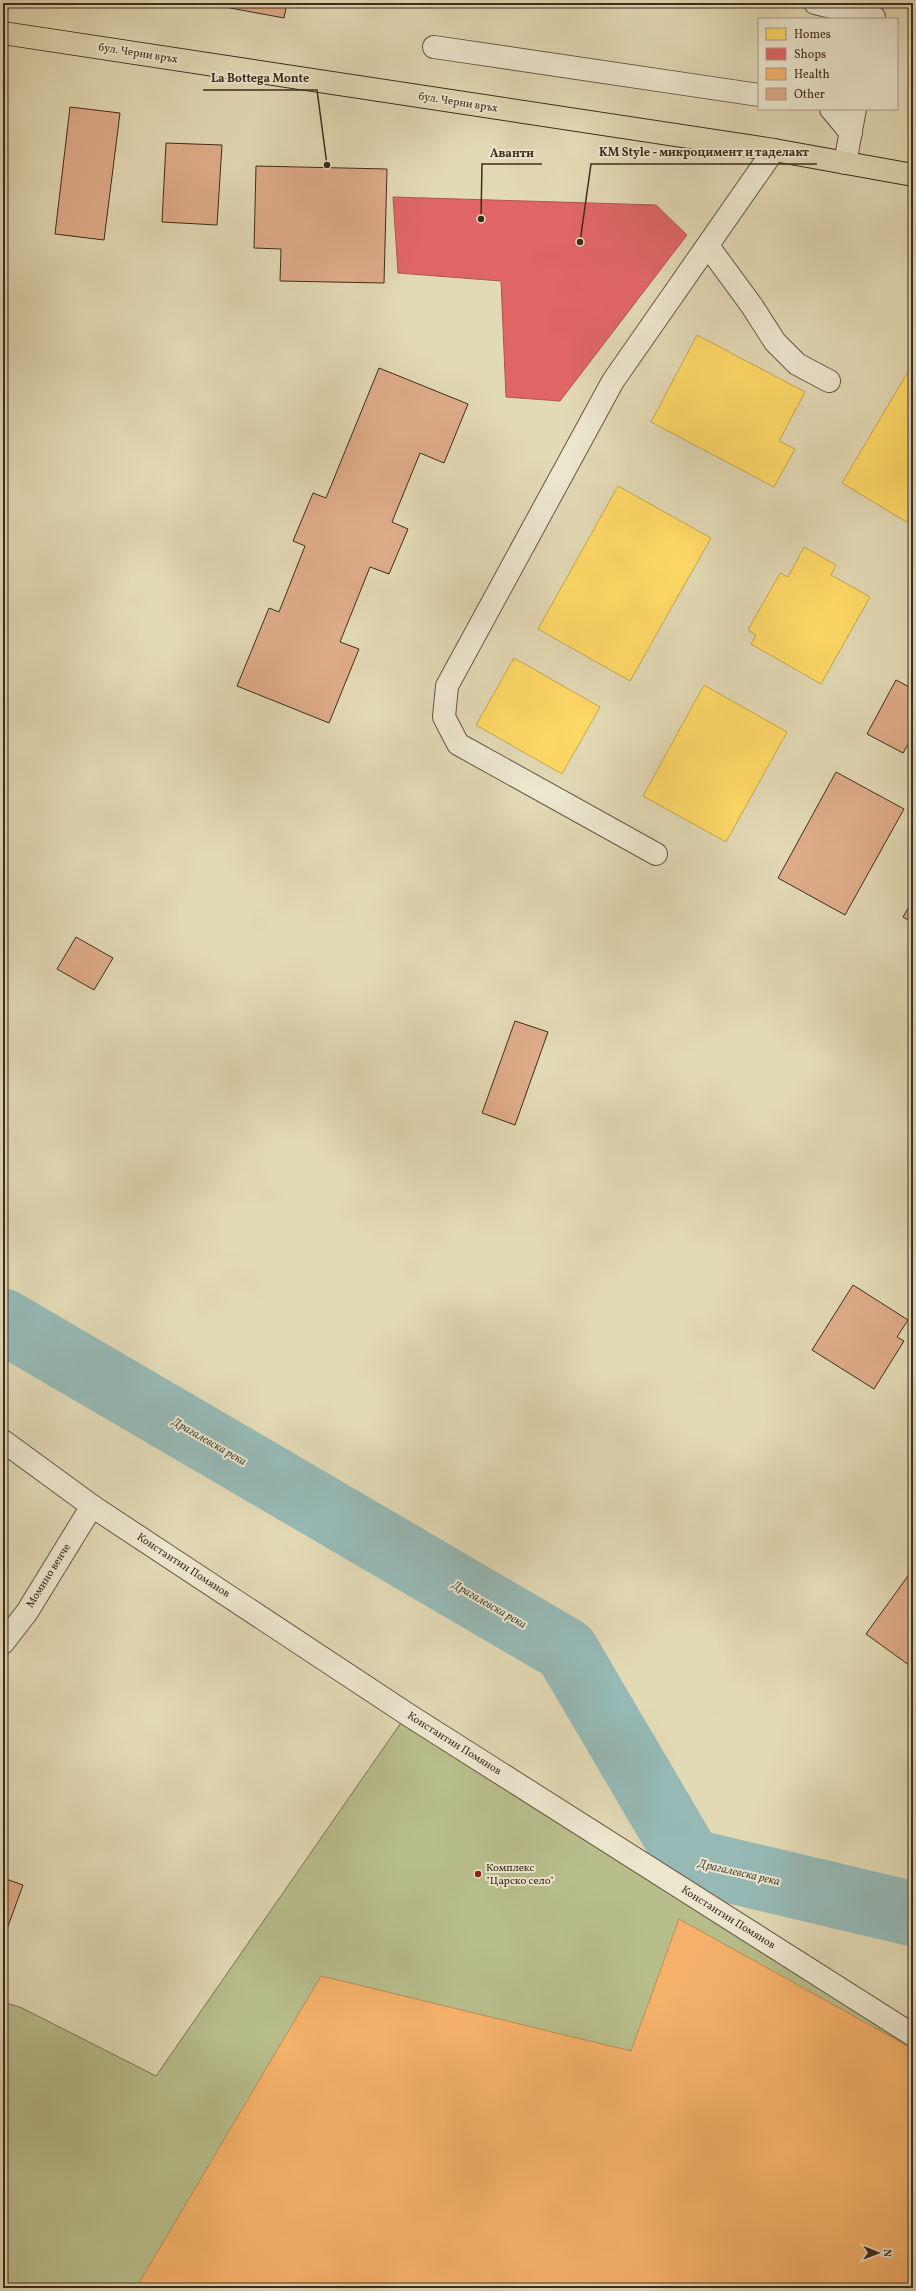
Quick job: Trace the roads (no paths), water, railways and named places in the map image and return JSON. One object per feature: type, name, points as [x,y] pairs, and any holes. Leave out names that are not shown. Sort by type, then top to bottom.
[{"type":"main road","name":"бул. Черни връх","points":[[3,33],[774,150],[913,174]]},
{"type":"street","points":[[815,3],[874,18]]},
{"type":"street","points":[[434,47],[758,95]]},
{"type":"street","points":[[832,110],[851,132]]},
{"type":"street","points":[[845,162],[855,110]]},
{"type":"street","points":[[656,854],[458,744],[444,716],[447,686],[613,381],[774,150]]},
{"type":"street","points":[[708,246],[752,306],[775,342],[797,364],[829,381]]},
{"type":"street","name":"Константин Помянов","points":[[3,1441],[92,1506],[407,1714],[913,2035]]},
{"type":"street","name":"Момино венче","points":[[3,1643],[27,1612],[92,1506]]},
{"type":"waterway","name":"Драгалевска река","points":[[3,1321],[566,1650],[690,1861],[913,1914]]},
{"type":"place","name":"La Bottega Monte","points":[[327,165]]},
{"type":"place","name":"Аванти","points":[[481,219]]},
{"type":"place","name":"KM Style - микроцимент и таделакт","points":[[580,242]]},
{"type":"place","name":"Комплекс \"Царско село\"","points":[[478,1874]]}]
